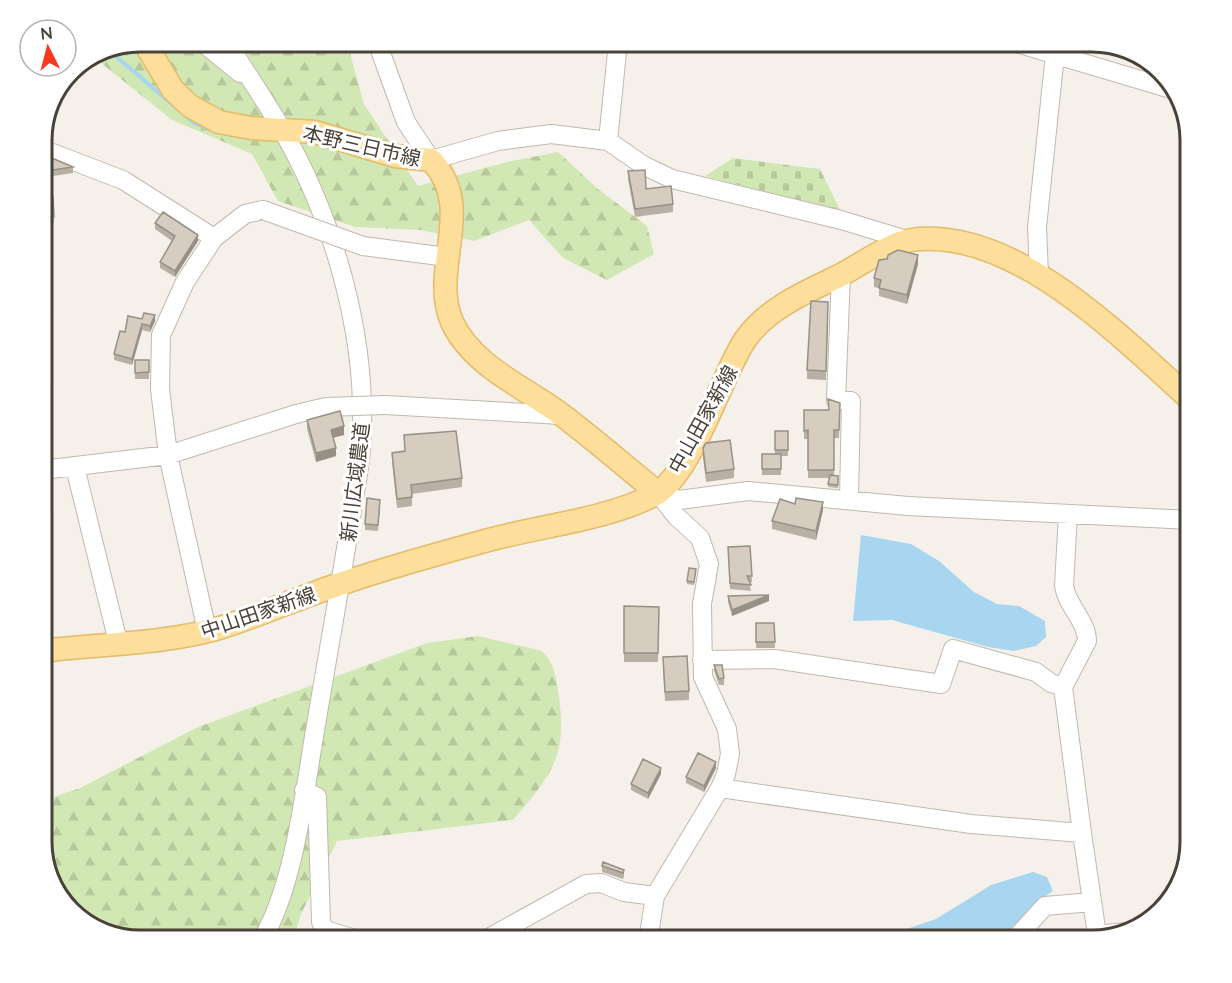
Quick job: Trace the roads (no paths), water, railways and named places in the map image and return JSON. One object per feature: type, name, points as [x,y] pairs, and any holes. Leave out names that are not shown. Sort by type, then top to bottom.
[{"type":"main road","name":"本野三日市線","points":[[150,52],[172,90],[190,106],[219,122],[251,128],[281,128],[345,139],[395,156],[431,160],[445,175],[453,205],[447,257],[448,303],[452,321],[464,340],[477,355],[561,415],[658,493]]},
{"type":"main road","name":"中山田家新線","points":[[53,650],[207,631],[341,584],[538,527],[612,511],[658,493],[679,469],[707,419],[744,341],[757,325],[789,302],[907,240],[945,241],[980,247],[1012,259],[1039,275],[1128,342],[1180,390]]},
{"type":"street","points":[[214,52],[255,86]]},
{"type":"street","name":"新川広域農道","points":[[233,52],[281,128],[320,212],[345,284],[358,341],[361,447],[341,584],[286,884],[269,930]]},
{"type":"street","points":[[380,52],[406,122],[431,160],[498,141],[551,134],[608,141],[643,165],[672,179],[841,220],[907,240]]},
{"type":"street","points":[[608,141],[617,52]]},
{"type":"street","points":[[1048,52],[1160,86]]},
{"type":"street","points":[[1039,275],[1037,227],[1055,54]]},
{"type":"street","points":[[53,153],[123,180],[214,238]]},
{"type":"street","points":[[207,631],[168,455],[160,389],[161,335],[185,282],[214,238],[245,214],[263,210],[363,246],[447,257]]},
{"type":"street","points":[[841,274],[836,400],[851,401],[849,499]]},
{"type":"street","points":[[53,469],[168,455],[296,414],[326,407],[385,405],[561,415]]},
{"type":"street","points":[[75,467],[118,642]]},
{"type":"street","points":[[658,493],[680,500],[748,491],[908,506],[1180,520]]},
{"type":"street","points":[[650,930],[655,896],[720,788],[726,774],[730,754],[727,729],[703,677],[702,604],[709,564],[700,538],[676,516],[658,493]]},
{"type":"street","points":[[1068,514],[1065,594],[1087,632],[1087,641],[1063,687],[1096,930]]},
{"type":"street","points":[[702,660],[774,660],[941,684],[953,650],[1036,672],[1051,683],[1063,687]]},
{"type":"street","points":[[720,788],[971,824],[1082,833]]},
{"type":"street","points":[[304,790],[317,798],[321,922],[324,930]]},
{"type":"street","points":[[503,930],[586,884],[601,883],[624,891],[655,896]]},
{"type":"street","points":[[1023,930],[1045,906],[1092,902]]},
{"type":"water","points":[[861,535],[911,544],[939,561],[974,592],[997,604],[1019,606],[1045,621],[1046,637],[1036,646],[1014,651],[988,647],[892,620],[853,621]]},
{"type":"water","points":[[1033,872],[1047,877],[1053,891],[1040,900],[1009,930],[904,930],[936,919],[991,885]]},
{"type":"waterway","points":[[116,56],[194,123],[208,128]]}]
